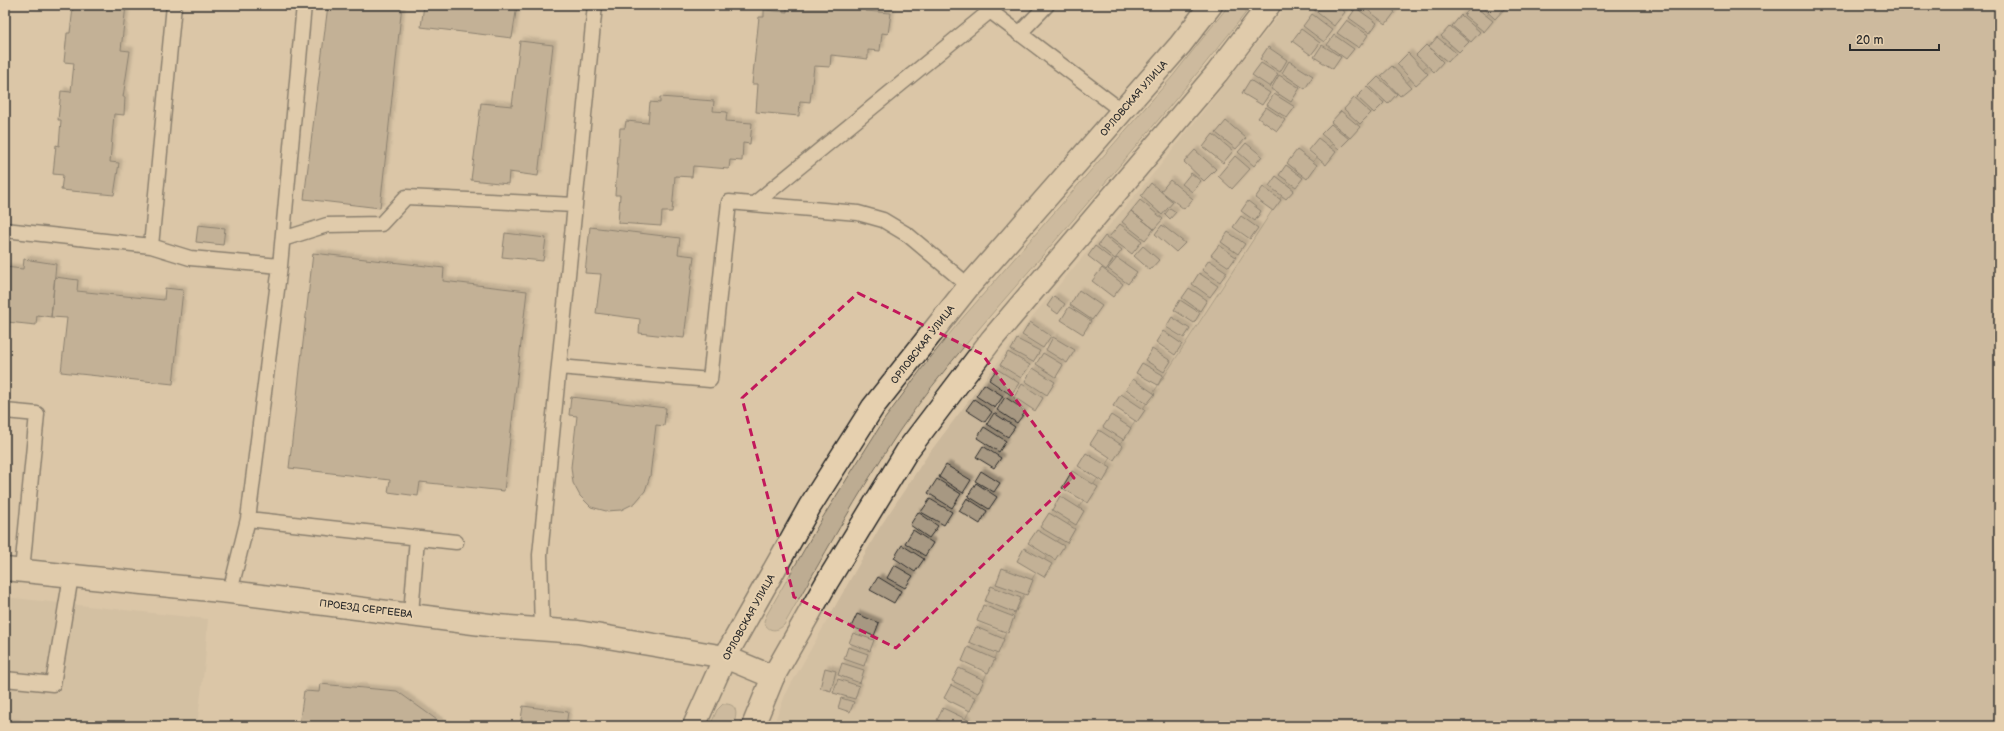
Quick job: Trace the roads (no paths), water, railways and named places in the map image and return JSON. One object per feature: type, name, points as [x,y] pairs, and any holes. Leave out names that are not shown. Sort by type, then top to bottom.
[{"type":"street","name":"ОРЛОВСКАЯ УЛИЦА","points":[[694,726],[725,657],[810,506],[873,407],[969,286],[1180,45],[1211,5]]},
{"type":"street","points":[[753,726],[773,677],[827,582],[907,451],[992,339],[1217,73],[1269,5]]},
{"type":"street","name":"ПРОЕЗД СЕРГЕЕВА","points":[[13,570],[230,592],[542,631],[578,632],[725,657],[773,677]]},
{"type":"lane","points":[[151,246],[174,5]]},
{"type":"lane","points":[[230,592],[248,519],[280,266],[304,5]]},
{"type":"lane","points":[[542,631],[540,555],[596,5]]},
{"type":"lane","points":[[1019,34],[1047,5]]},
{"type":"lane","points":[[754,204],[990,11],[1122,111]]},
{"type":"lane","points":[[283,239],[327,225],[381,224],[406,197],[575,205]]},
{"type":"lane","points":[[559,367],[710,380],[729,202],[858,214],[884,220],[908,235],[969,286]]},
{"type":"lane","points":[[5,230],[151,246],[190,258],[280,266]]},
{"type":"lane","points":[[5,411],[37,414],[13,570]]},
{"type":"lane","points":[[248,519],[456,542]]},
{"type":"lane","points":[[410,614],[417,538]]},
{"type":"lane","points":[[5,678],[53,684],[71,576]]}]
